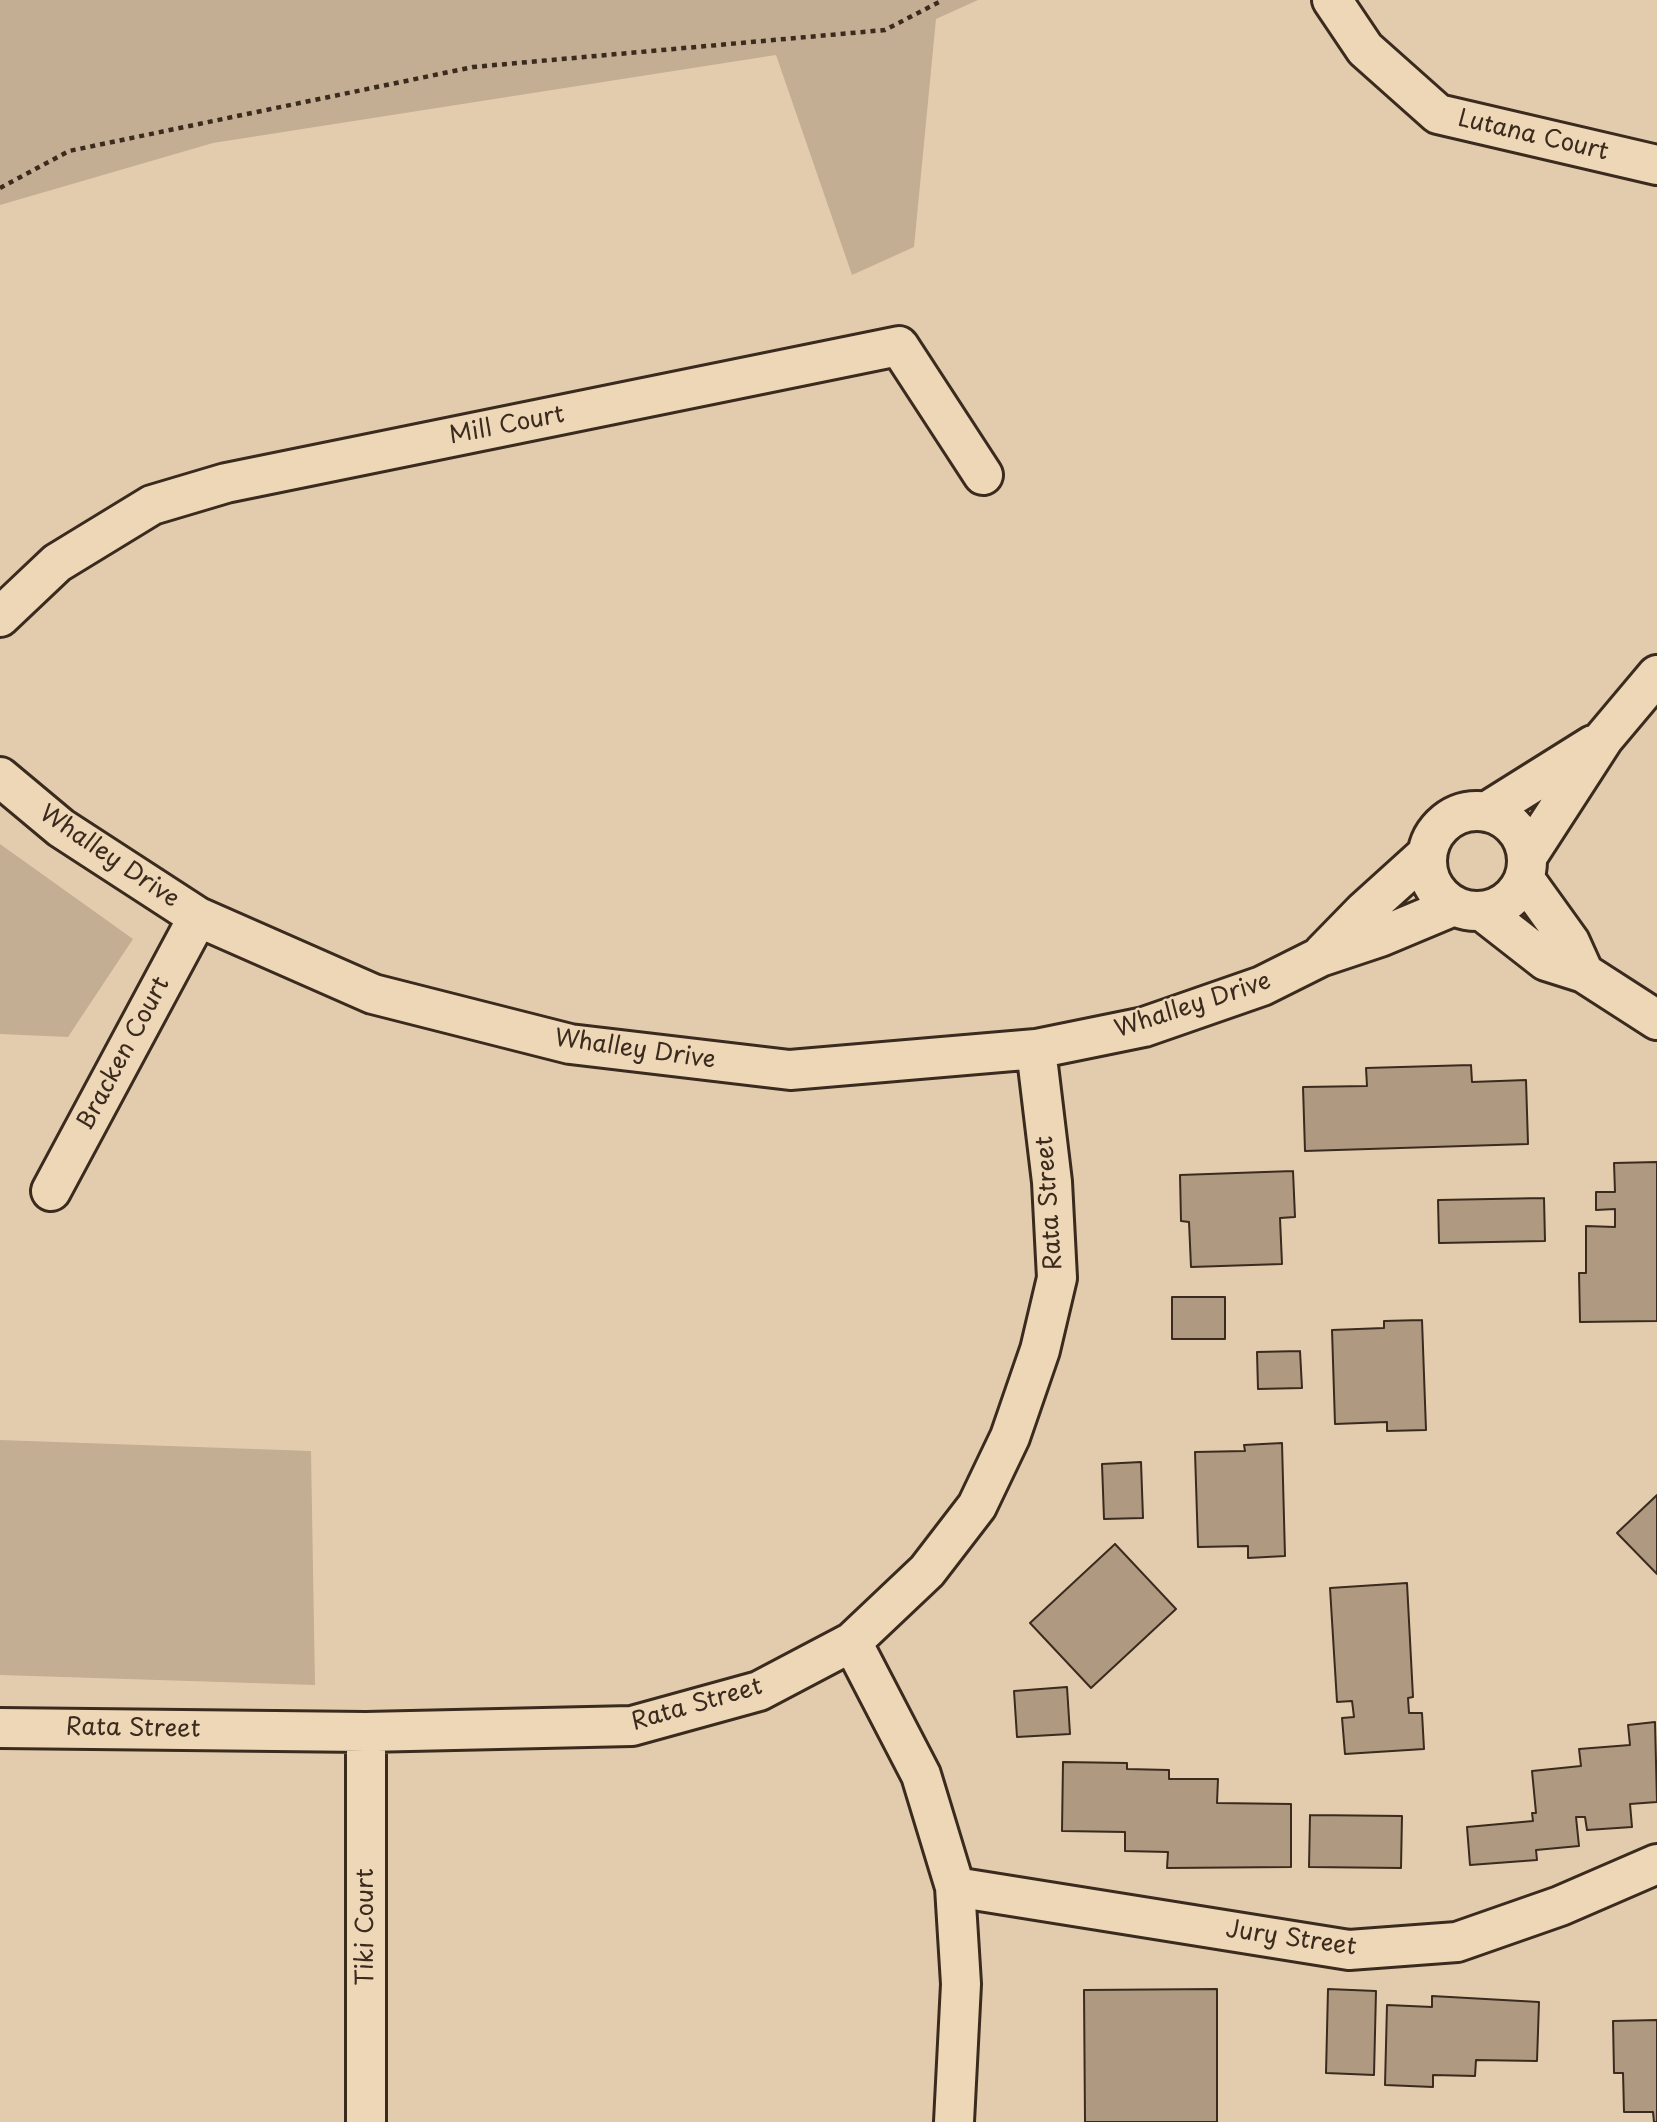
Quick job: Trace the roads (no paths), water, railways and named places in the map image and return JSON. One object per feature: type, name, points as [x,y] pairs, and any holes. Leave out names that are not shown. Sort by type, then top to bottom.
[{"type":"street","name":"Lutana Court","points":[[1332,0],[1365,49],[1438,114],[1657,165]]},
{"type":"street","name":"Mill Court","points":[[0,617],[57,563],[152,505],[226,483],[900,346],[984,475]]},
{"type":"street","points":[[1468,909],[1508,901],[1525,867],[1604,738],[1657,675]]},
{"type":"street","points":[[1486,812],[1604,738]]},
{"type":"street","name":"Whalley Drive","points":[[0,777],[61,828],[198,917],[373,993],[569,1044],[790,1070],[1036,1049],[1143,1027],[1262,986],[1320,957],[1468,909]]},
{"type":"street","points":[[1584,973],[1570,942],[1525,867],[1518,833],[1499,816],[1486,812],[1454,816],[1432,839],[1427,854],[1427,870],[1433,885],[1546,961],[1584,973],[1657,1020]]},
{"type":"street","name":"Whalley Drive","points":[[1320,957],[1364,911],[1427,854]]},
{"type":"street","name":"Bracken Court","points":[[51,1191],[198,917]]},
{"type":"street","name":"Rata Street","points":[[0,1728],[366,1732],[632,1726],[759,1691],[852,1642],[927,1571],[976,1506],[1010,1437],[1040,1350],[1057,1278],[1052,1182],[1036,1049]]},
{"type":"street","points":[[852,1642],[921,1775],[955,1887],[961,1984],[954,2122]]},
{"type":"street","name":"Tiki Court","points":[[366,1732],[366,2122]]},
{"type":"street","name":"Jury Street","points":[[955,1887],[1349,1951],[1457,1942],[1560,1906],[1657,1864]]}]
